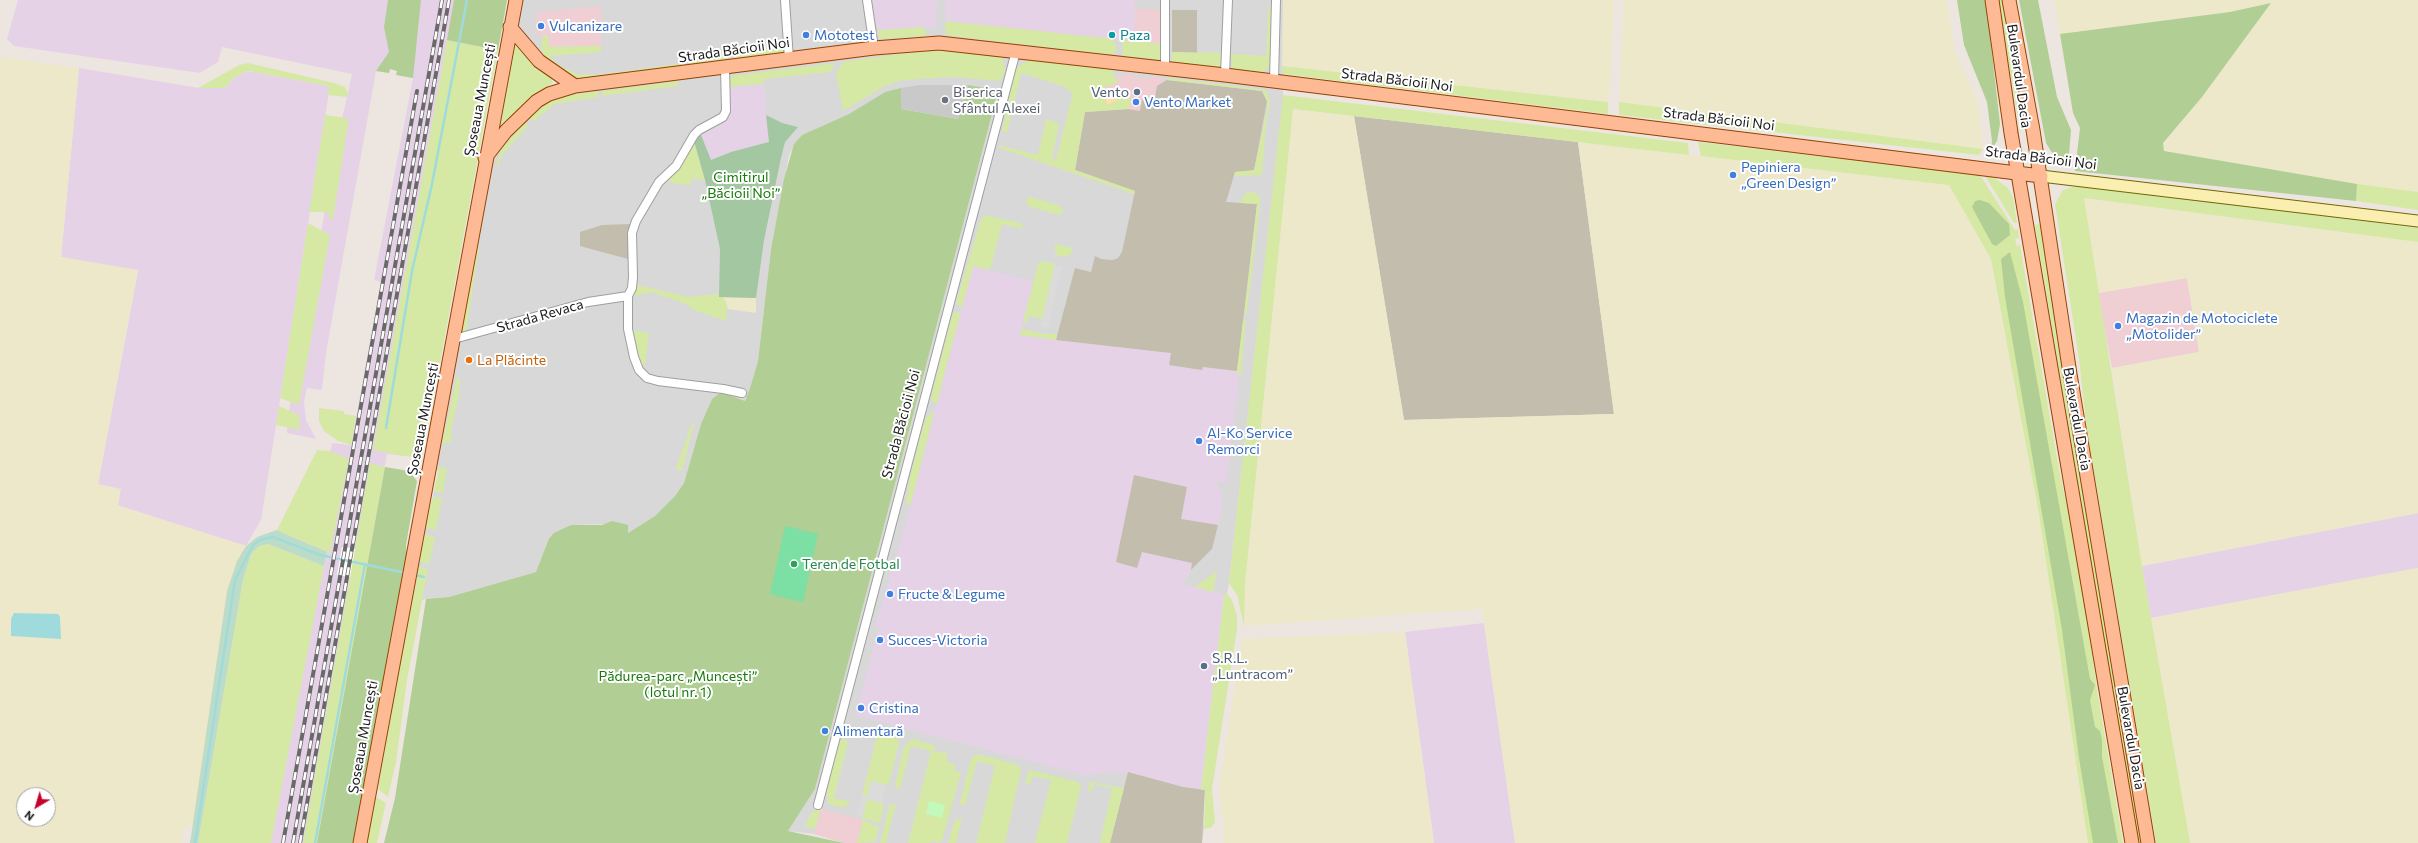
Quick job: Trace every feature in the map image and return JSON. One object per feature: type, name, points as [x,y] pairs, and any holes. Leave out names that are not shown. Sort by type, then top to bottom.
[{"type":"main road","name":"Șoseaua Muncești","points":[[360,843],[407,581],[454,339],[485,158],[516,0]]},
{"type":"main road","name":"Bulevardul Dacia","points":[[1992,0],[2018,173],[2132,843]]},
{"type":"main road","name":"Bulevardul Dacia","points":[[2009,0],[2040,176],[2070,374],[2148,843]]},
{"type":"main road","points":[[510,27],[539,61],[575,86]]},
{"type":"main road","name":"Strada Băcioii Noi","points":[[485,158],[506,131],[533,105],[549,94],[575,86],[874,48],[939,43],[1225,75],[2040,176],[2418,221]]},
{"type":"street","points":[[785,0],[789,59]]},
{"type":"street","points":[[867,0],[874,48]]},
{"type":"street","points":[[1165,0],[1165,69]]},
{"type":"street","points":[[1225,75],[1228,0]]},
{"type":"street","points":[[1274,81],[1276,0]]},
{"type":"street","name":"Strada Băcioii Noi","points":[[818,805],[1016,51]]},
{"type":"street","points":[[725,67],[726,111],[723,116],[698,130],[676,166],[660,182],[636,221],[632,233],[632,288],[628,296],[630,345],[643,374],[658,381],[723,389],[742,393]]},
{"type":"street","name":"Strada Revaca","points":[[454,339],[588,302],[628,296]]},
{"type":"shaded area","points":[[18,0],[507,0],[423,453],[416,457],[387,454],[317,843],[260,843],[327,553],[313,547],[332,443],[351,445],[381,282],[374,280],[413,78],[396,75],[397,71],[390,69],[389,73],[376,71],[326,353],[322,390],[307,388],[304,402],[306,420],[316,439],[287,433],[288,416],[338,137],[352,74],[222,47],[218,62],[200,73],[14,46],[7,39]]},
{"type":"shaded area","points":[[516,0],[1283,0],[1283,103],[1229,583],[1227,594],[1224,594],[1201,789],[1204,829],[1202,843],[844,843],[814,834],[788,831],[815,789],[997,95],[992,89],[968,85],[885,92],[849,114],[802,135],[789,155],[771,249],[758,361],[745,401],[721,392],[712,399],[701,424],[684,483],[675,496],[655,516],[628,533],[608,524],[571,525],[549,537],[536,572],[449,597],[426,599],[410,604],[417,561],[439,471],[429,469],[485,158],[521,115],[575,86],[510,27]]},
{"type":"shaded area","points":[[871,0],[937,0],[936,27],[878,30]]},
{"type":"shaded area","points":[[945,0],[1135,0],[1134,41],[945,21]]},
{"type":"shaded area","points":[[1283,0],[1614,0],[1609,102],[1282,66]]},
{"type":"shaded area","points":[[1624,0],[1947,0],[1955,51],[1978,101],[1983,149],[1619,102]]},
{"type":"shaded area","points":[[2054,0],[2418,0],[2418,192],[2357,184],[2164,151],[2163,143],[2202,97],[2271,3],[2230,12],[2060,34]]},
{"type":"shaded area","points":[[601,6],[601,46],[548,47],[548,36],[535,34],[537,12]]},
{"type":"shaded area","points":[[1135,9],[1160,10],[1160,44],[1134,41]]},
{"type":"shaded area","points":[[1172,10],[1197,10],[1197,53],[1172,52]]},
{"type":"shaded area","points":[[0,57],[79,68],[61,257],[138,270],[98,484],[121,489],[118,506],[246,546],[237,561],[227,591],[194,821],[184,829],[182,843],[0,843]]},
{"type":"shaded area","points":[[79,68],[199,88],[225,88],[235,77],[248,71],[330,86],[261,520],[246,546],[117,505],[98,484],[138,271],[61,257]]},
{"type":"shaded area","points":[[1131,73],[1133,77],[1148,79],[1153,76],[1167,80],[1157,86],[1154,103],[1140,112],[1128,109],[1085,112],[1090,86]]},
{"type":"shaded area","points":[[1167,80],[1262,91],[1267,101],[1254,171],[1235,172],[1226,202],[1257,204],[1237,371],[1203,367],[1202,370],[1169,365],[1171,353],[1056,340],[1075,268],[1091,272],[1095,256],[1101,259],[1113,260],[1118,258],[1122,252],[1135,191],[1075,170],[1085,112],[1128,109],[1140,111],[1142,100],[1154,103],[1157,86]]},
{"type":"shaded area","points":[[764,84],[769,142],[731,152],[711,160],[701,135],[730,119],[728,87]]},
{"type":"shaded area","points":[[919,85],[968,85],[958,119],[901,109],[901,88]]},
{"type":"shaded area","points":[[1293,109],[1354,116],[1404,420],[1614,414],[1578,142],[1949,184],[1990,258],[2039,514],[2088,843],[1515,843],[1482,609],[1244,626],[1245,584]]},
{"type":"shaded area","points":[[1354,116],[1578,142],[1614,414],[1404,420]]},
{"type":"shaded area","points":[[2084,198],[2418,242],[2418,513],[2142,566],[2112,368],[2199,352],[2187,278],[2098,293]]},
{"type":"shaded area","points":[[630,224],[628,259],[580,246],[580,232],[602,225]]},
{"type":"shaded area","points":[[1055,265],[1062,267],[1048,328],[1041,326]]},
{"type":"shaded area","points":[[973,266],[1033,281],[1020,335],[1172,353],[1169,365],[1202,370],[1203,367],[1237,371],[1239,376],[1226,483],[1216,481],[1223,496],[1218,525],[1181,519],[1187,487],[1178,486],[1141,552],[1193,563],[1191,570],[1183,584],[1224,594],[1201,789],[1183,787],[1128,772],[1106,772],[1087,776],[855,715],[879,628],[875,626],[902,537]]},
{"type":"shaded area","name":"Magazin de Motociclete „Motolider”","points":[[2187,278],[2199,352],[2112,368],[2098,293]]},
{"type":"shaded area","points":[[723,297],[756,298],[756,313],[728,309]]},
{"type":"shaded area","points":[[1134,475],[1187,487],[1181,519],[1218,525],[1212,549],[1191,570],[1192,563],[1142,552],[1137,568],[1116,562]]},
{"type":"shaded area","points":[[2418,513],[2418,568],[2151,618],[2142,566]]},
{"type":"shaded area","points":[[2418,568],[2418,843],[2190,843],[2151,618]]},
{"type":"shaded area","points":[[1484,623],[1515,843],[1434,843],[1405,632]]},
{"type":"shaded area","points":[[1405,632],[1434,843],[1223,843],[1225,835],[1219,789],[1242,639]]},
{"type":"shaded area","points":[[1128,772],[1183,787],[1205,790],[1202,843],[1110,843]]},
{"type":"shaded area","points":[[871,781],[886,785],[882,803],[867,799],[862,817],[857,815],[862,796],[867,797]]},
{"type":"shaded area","points":[[821,809],[863,820],[857,843],[844,843],[814,834]]},
{"type":"green space","points":[[388,0],[421,0],[413,78],[396,75],[397,71],[390,69],[389,73],[376,71],[389,52],[384,27]]},
{"type":"green space","points":[[454,0],[507,0],[498,50],[447,40]]},
{"type":"green space","points":[[1957,0],[1986,0],[2000,124],[1997,141],[1991,150],[1992,141],[1987,102],[1964,45]]},
{"type":"green space","points":[[1998,0],[2002,0],[2024,130],[2020,130]]},
{"type":"green space","points":[[2019,0],[2038,0],[2057,97],[2071,130],[2068,168],[2056,159],[2046,143]]},
{"type":"green space","points":[[2271,3],[2202,97],[2163,143],[2164,151],[2357,184],[2356,201],[2075,171],[2080,128],[2073,113],[2060,34],[2230,12]]},
{"type":"green space","points":[[1269,6],[1271,6],[1271,55],[1268,69],[1259,73],[1232,69],[1231,54],[1266,56]]},
{"type":"green space","points":[[945,21],[1113,39],[1117,49],[1115,54],[1100,54],[946,35]]},
{"type":"green space","points":[[924,27],[927,36],[879,39],[878,30]]},
{"type":"green space","points":[[543,35],[548,36],[549,47],[601,46],[601,52],[549,56],[560,66],[577,74],[597,75],[684,63],[684,65],[616,76],[580,78],[571,76],[547,60],[541,49]]},
{"type":"green space","points":[[447,40],[498,50],[423,453],[416,457],[404,456],[373,450]]},
{"type":"green space","points":[[1122,40],[1162,44],[1160,60],[1123,56]]},
{"type":"green space","points":[[784,42],[785,52],[734,61],[733,53]]},
{"type":"green space","points":[[516,45],[551,77],[553,83],[500,125],[513,47]]},
{"type":"green space","points":[[926,50],[958,51],[999,56],[1003,58],[1005,72],[1000,81],[953,77],[902,80],[883,87],[843,111],[836,73],[843,62]]},
{"type":"green space","points":[[1172,52],[1222,53],[1219,68],[1172,63]]},
{"type":"green space","points":[[727,55],[728,61],[691,66],[690,60]]},
{"type":"green space","points":[[1030,59],[1109,67],[1118,81],[1117,83],[1100,89],[1102,94],[1108,105],[1123,96],[1119,89],[1123,89],[1131,98],[1129,109],[1085,112],[1075,170],[1135,191],[1134,194],[997,147],[1002,146],[1038,155],[1046,119],[1058,123],[1059,125],[1052,158],[1056,160],[1072,96],[1071,92],[1063,86],[1021,73],[1007,132],[1002,131],[1016,68]]},
{"type":"green space","points":[[248,63],[334,83],[345,87],[348,93],[347,97],[328,95],[329,86],[248,71],[235,77],[225,88],[198,88],[239,65]]},
{"type":"green space","points":[[835,63],[830,72],[764,79],[764,84],[728,87],[731,76]]},
{"type":"green space","points":[[1282,66],[1608,102],[1608,114],[1283,74]]},
{"type":"green space","points":[[1170,78],[1266,90],[1270,102],[1265,134],[1262,175],[1234,176],[1235,172],[1254,170],[1267,110],[1267,101],[1262,91],[1167,80]]},
{"type":"green space","points":[[679,81],[678,86],[602,96],[603,91]]},
{"type":"green space","name":"Pădurea-parc „Muncești” (lotul nr. 1)","points":[[968,85],[992,89],[997,95],[815,789],[788,831],[844,843],[384,843],[395,798],[426,599],[449,597],[536,572],[549,538],[554,533],[571,525],[602,525],[612,521],[628,525],[628,533],[655,516],[675,496],[684,483],[701,424],[712,399],[721,392],[745,401],[750,388],[758,361],[771,249],[784,179],[794,144],[802,135],[849,114],[885,92],[901,88],[901,109],[958,119]]},
{"type":"green space","points":[[599,91],[598,97],[555,104],[536,119],[538,121],[528,119],[550,101],[570,95]]},
{"type":"green space","points":[[1283,95],[1688,143],[1689,155],[1293,109],[1245,584],[1244,626],[1237,595],[1229,583]]},
{"type":"green space","points":[[1619,102],[1983,149],[1979,155],[1619,115]]},
{"type":"green space","points":[[325,115],[347,118],[348,124],[333,219],[328,218],[329,212],[309,212]]},
{"type":"green space","name":"Cimitirul „Băcioii Noi”","points":[[766,115],[782,123],[798,127],[785,142],[781,158],[764,240],[756,298],[719,297],[720,249],[705,180],[694,141],[701,135],[711,160],[731,152],[769,142]]},
{"type":"green space","points":[[524,123],[529,125],[502,155],[498,167],[497,163],[501,150]]},
{"type":"green space","points":[[694,141],[705,180],[692,178],[690,185],[676,184],[664,179]]},
{"type":"green space","points":[[1698,142],[1980,175],[2015,230],[2018,229],[2019,238],[2015,239],[2017,246],[2020,245],[2059,470],[2078,553],[2098,696],[2123,843],[2088,843],[2039,514],[1991,259],[1949,185],[1701,156]]},
{"type":"green space","points":[[1984,174],[1992,176],[2008,188],[2013,198],[2017,223],[2014,223]]},
{"type":"green space","points":[[2357,184],[2418,192],[2418,210],[2356,201]]},
{"type":"green space","points":[[2092,186],[2418,228],[2418,242],[2084,198],[2142,566],[2190,843],[2156,843],[2087,430],[2079,359],[2055,204],[2063,190],[2072,187]]},
{"type":"green space","points":[[1250,191],[1260,196],[1260,203],[1247,312],[1244,315],[1257,204],[1240,203],[1246,193]]},
{"type":"green space","points":[[1030,197],[1061,206],[1063,212],[1059,215],[1028,206],[1026,200]]},
{"type":"green space","points":[[1980,200],[1989,203],[2009,224],[2010,235],[1996,246],[1992,244],[1972,207],[1975,201]]},
{"type":"green space","points":[[985,215],[1020,223],[1024,229],[1002,224],[990,270],[973,266],[962,308],[956,303],[981,219]]},
{"type":"green space","points":[[308,223],[330,235],[299,405],[280,398]]},
{"type":"green space","points":[[2040,224],[2143,843],[2138,843],[2035,225]]},
{"type":"green space","points":[[1055,244],[1073,248],[1071,254],[1065,257],[1057,255],[1055,252]]},
{"type":"green space","points":[[477,247],[479,248],[466,332],[462,333]]},
{"type":"green space","points":[[2010,252],[2023,302],[2090,679],[2095,685],[2090,700],[2095,727],[2100,731],[2102,740],[2102,757],[2118,843],[2093,843],[2079,758],[2062,630],[2005,297],[2001,259]]},
{"type":"green space","points":[[1042,261],[1053,263],[1055,265],[1042,319],[1028,316],[1026,323],[1023,322],[1038,264]]},
{"type":"green space","points":[[637,285],[688,297],[719,294],[719,297],[723,297],[727,304],[726,321],[694,310],[684,303],[651,292],[634,296],[632,299]]},
{"type":"green space","points":[[961,312],[937,404],[932,401],[931,397],[952,316],[954,313]]},
{"type":"green space","points":[[1246,318],[1241,374],[1239,376],[1237,371],[1243,321]]},
{"type":"green space","points":[[1021,329],[1044,334],[1057,334],[1056,340],[1020,335]]},
{"type":"green space","points":[[631,330],[649,333],[645,364],[640,364],[636,356]]},
{"type":"green space","points":[[457,377],[460,378],[459,395],[452,426],[451,442],[442,443]]},
{"type":"green space","points":[[279,406],[299,415],[300,430],[276,425]]},
{"type":"green space","points":[[319,408],[344,411],[344,414],[356,416],[351,445],[338,441],[324,431],[319,421]]},
{"type":"green space","points":[[934,413],[910,506],[906,504],[910,477],[925,420],[930,414]]},
{"type":"green space","points":[[692,423],[694,424],[682,471],[676,469]]},
{"type":"green space","points":[[317,450],[330,451],[349,459],[330,553],[277,530]]},
{"type":"green space","points":[[370,463],[385,467],[317,843],[303,843]]},
{"type":"green space","points":[[385,467],[409,471],[417,481],[406,545],[406,561],[353,843],[317,843]]},
{"type":"green space","points":[[439,467],[447,468],[443,493],[434,491]]},
{"type":"green space","points":[[433,497],[442,498],[436,530],[425,528]]},
{"type":"green space","name":"Teren de Fotbal","points":[[785,526],[818,534],[803,602],[770,594]]},
{"type":"green space","points":[[277,530],[327,552],[324,566],[268,544],[259,546],[251,554],[243,580],[198,843],[190,843],[227,591],[237,561],[246,546],[257,537]]},
{"type":"green space","points":[[424,534],[435,537],[429,564],[417,561]]},
{"type":"green space","points":[[268,544],[324,566],[271,843],[198,843],[243,580],[251,554],[259,546]]},
{"type":"green space","points":[[416,566],[428,569],[407,680],[396,762],[388,797],[378,789]]},
{"type":"green space","points":[[1217,571],[1213,592],[1195,587]]},
{"type":"green space","points":[[1224,594],[1227,594],[1232,600],[1237,616],[1237,629],[1212,789],[1215,822],[1211,828],[1204,829],[1205,790],[1201,789]]},
{"type":"green space","points":[[872,727],[897,734],[899,743],[889,783],[886,785],[871,781],[867,797],[862,796],[877,735],[871,733]]},
{"type":"green space","points":[[845,739],[848,742],[834,798],[851,802],[843,808],[828,803],[826,788],[838,742]]},
{"type":"green space","points":[[913,739],[935,746],[934,751],[948,754],[946,762],[955,764],[953,770],[961,772],[942,841],[938,843],[931,841],[930,843],[908,843],[931,751],[911,746],[900,789],[896,788],[895,785],[904,747]]},
{"type":"green space","points":[[976,754],[1018,765],[1021,770],[1005,843],[976,843],[995,766],[977,761],[965,806],[960,803],[971,759]]},
{"type":"green space","points":[[1029,770],[1078,782],[1081,786],[1067,843],[1035,843],[1051,780],[1032,776],[1030,784],[1025,783]]},
{"type":"green space","points":[[1090,782],[1124,788],[1110,843],[1100,843],[1112,788],[1094,784],[1092,791],[1088,791]]},
{"type":"green space","points":[[373,795],[386,803],[377,843],[366,843]]},
{"type":"green space","points":[[867,799],[884,804],[880,823],[862,818]]},
{"type":"green space","points":[[929,801],[945,805],[942,818],[926,814]]},
{"type":"green space","points":[[896,803],[886,843],[880,843],[889,806]]},
{"type":"green space","points":[[821,809],[815,829],[805,826],[811,813]]},
{"type":"green space","points":[[962,818],[956,843],[948,843],[955,820]]},
{"type":"green space","points":[[863,820],[879,827],[875,842],[857,843]]},
{"type":"sand","points":[[1119,89],[1123,96],[1108,105],[1102,94]]},
{"type":"water","points":[[14,613],[58,614],[60,617],[61,639],[11,636],[11,619]]},
{"type":"pier","points":[[342,547],[355,549],[350,577],[337,575]]},
{"type":"waterway","points":[[386,428],[412,271],[432,184],[467,0]]},
{"type":"waterway","points":[[195,843],[235,580],[253,545],[260,540],[273,537],[320,555],[406,573]]},
{"type":"waterway","points":[[315,843],[365,564]]},
{"type":"waterway","points":[[415,575],[424,577]]},
{"type":"railway","points":[[293,843],[442,0]]},
{"type":"railway","points":[[300,843],[449,0]]},
{"type":"railway","points":[[283,843],[417,91]]},
{"type":"place","name":"Vulcanizare","points":[[541,26]]},
{"type":"place","name":"Mototest","points":[[806,35]]},
{"type":"place","name":"Paza","points":[[1112,35]]},
{"type":"place","name":"Vento","points":[[1137,92]]},
{"type":"place","name":"Biserica Sfântul Alexei","points":[[945,100]]},
{"type":"place","name":"Vento Market","points":[[1136,102]]},
{"type":"place","name":"Pepiniera „Green Design”","points":[[1733,175]]},
{"type":"place","name":"Magazin de Motociclete „Motolider”","points":[[2118,326]]},
{"type":"place","name":"La Plăcinte","points":[[469,360]]},
{"type":"place","name":"Al-Ko Service Remorci","points":[[1199,441]]},
{"type":"place","name":"Teren de Fotbal","points":[[794,564]]},
{"type":"place","name":"Fructe & Legume","points":[[890,594]]},
{"type":"place","name":"Succes-Victoria","points":[[880,640]]},
{"type":"place","name":"S.R.L. „Luntracom”","points":[[1204,666]]},
{"type":"place","name":"Cristina","points":[[861,708]]},
{"type":"place","name":"Alimentară","points":[[825,731]]}]
